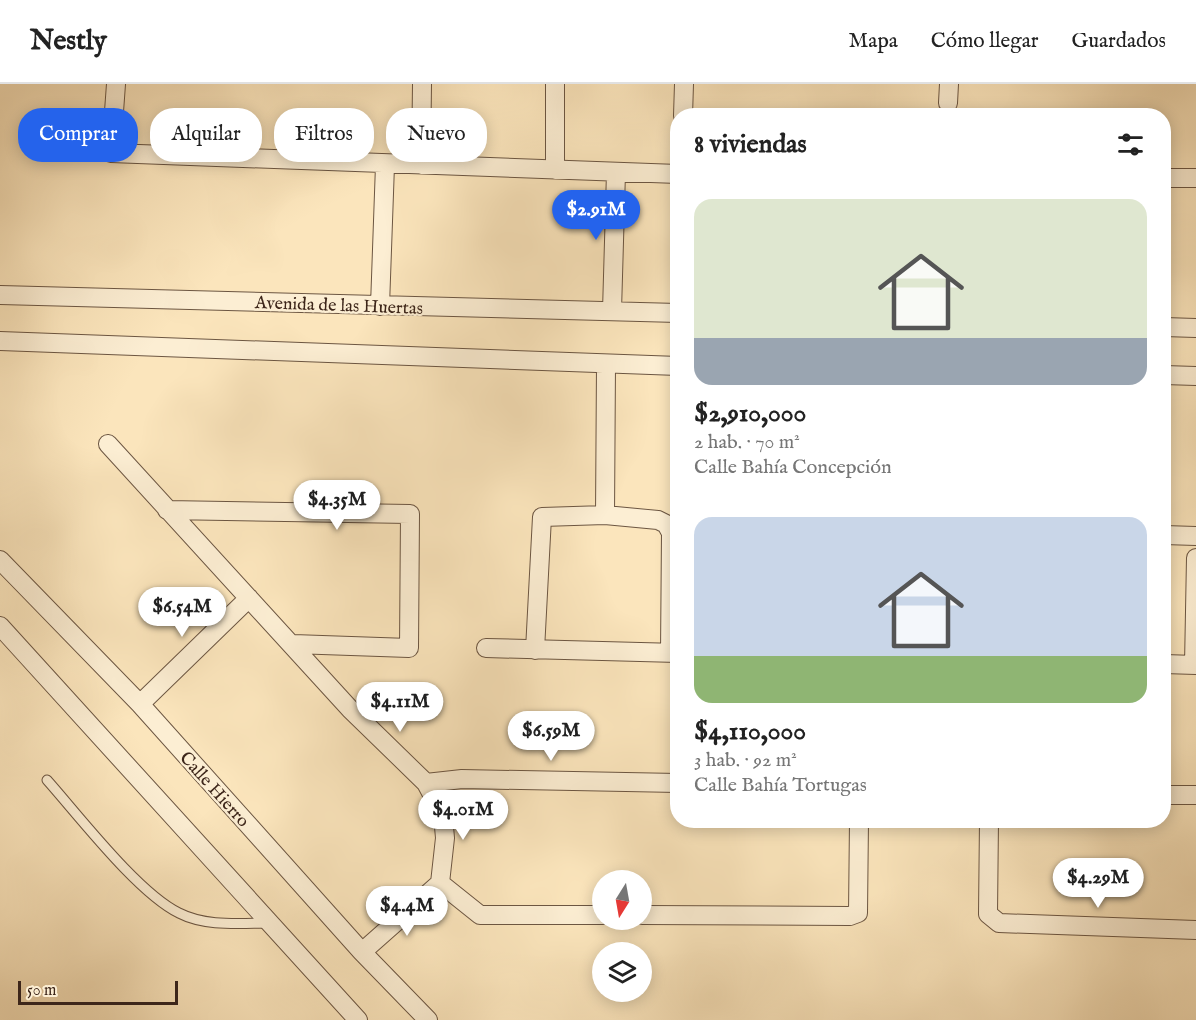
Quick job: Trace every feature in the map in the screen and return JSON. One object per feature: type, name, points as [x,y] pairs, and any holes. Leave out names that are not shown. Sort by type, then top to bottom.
[{"type":"street","points":[[116,84],[111,153],[385,165],[670,174]]},
{"type":"street","points":[[421,165],[422,84]]},
{"type":"street","points":[[555,84],[555,170]]},
{"type":"street","points":[[683,108],[684,84]]},
{"type":"street","points":[[948,103],[949,84]]},
{"type":"street","points":[[380,306],[385,165]]},
{"type":"street","points":[[612,311],[616,172]]},
{"type":"street","points":[[1171,178],[1196,178]]},
{"type":"street","name":"Avenida de las Huertas","points":[[0,295],[670,313]]},
{"type":"street","points":[[1171,327],[1196,328]]},
{"type":"street","points":[[0,354],[7,341],[670,366]]},
{"type":"street","points":[[605,515],[606,364]]},
{"type":"street","points":[[1171,375],[1196,376]]},
{"type":"street","points":[[108,444],[350,709],[426,783],[443,815],[445,846],[440,883],[362,952]]},
{"type":"street","points":[[167,510],[410,514],[409,648],[293,644]]},
{"type":"street","points":[[535,650],[542,517],[605,515],[658,520],[666,524],[670,530]]},
{"type":"street","points":[[1171,535],[1196,536]]},
{"type":"street","points":[[1171,664],[1195,665],[1196,558]]},
{"type":"street","name":"Calle Hierro","points":[[0,560],[140,704],[362,952],[428,1020]]},
{"type":"street","points":[[140,704],[249,598]]},
{"type":"street","points":[[0,626],[358,1020]]},
{"type":"street","points":[[486,648],[670,653]]},
{"type":"street","points":[[426,783],[462,779],[670,783]]},
{"type":"street","points":[[1171,795],[1196,795]]},
{"type":"street","points":[[652,915],[850,916],[858,912],[860,828]]},
{"type":"street","points":[[989,828],[988,914],[999,923],[1196,930]]},
{"type":"street","points":[[440,883],[480,915],[592,915]]},
{"type":"lane","points":[[47,780],[142,886],[179,914],[215,923],[270,923]]}]
